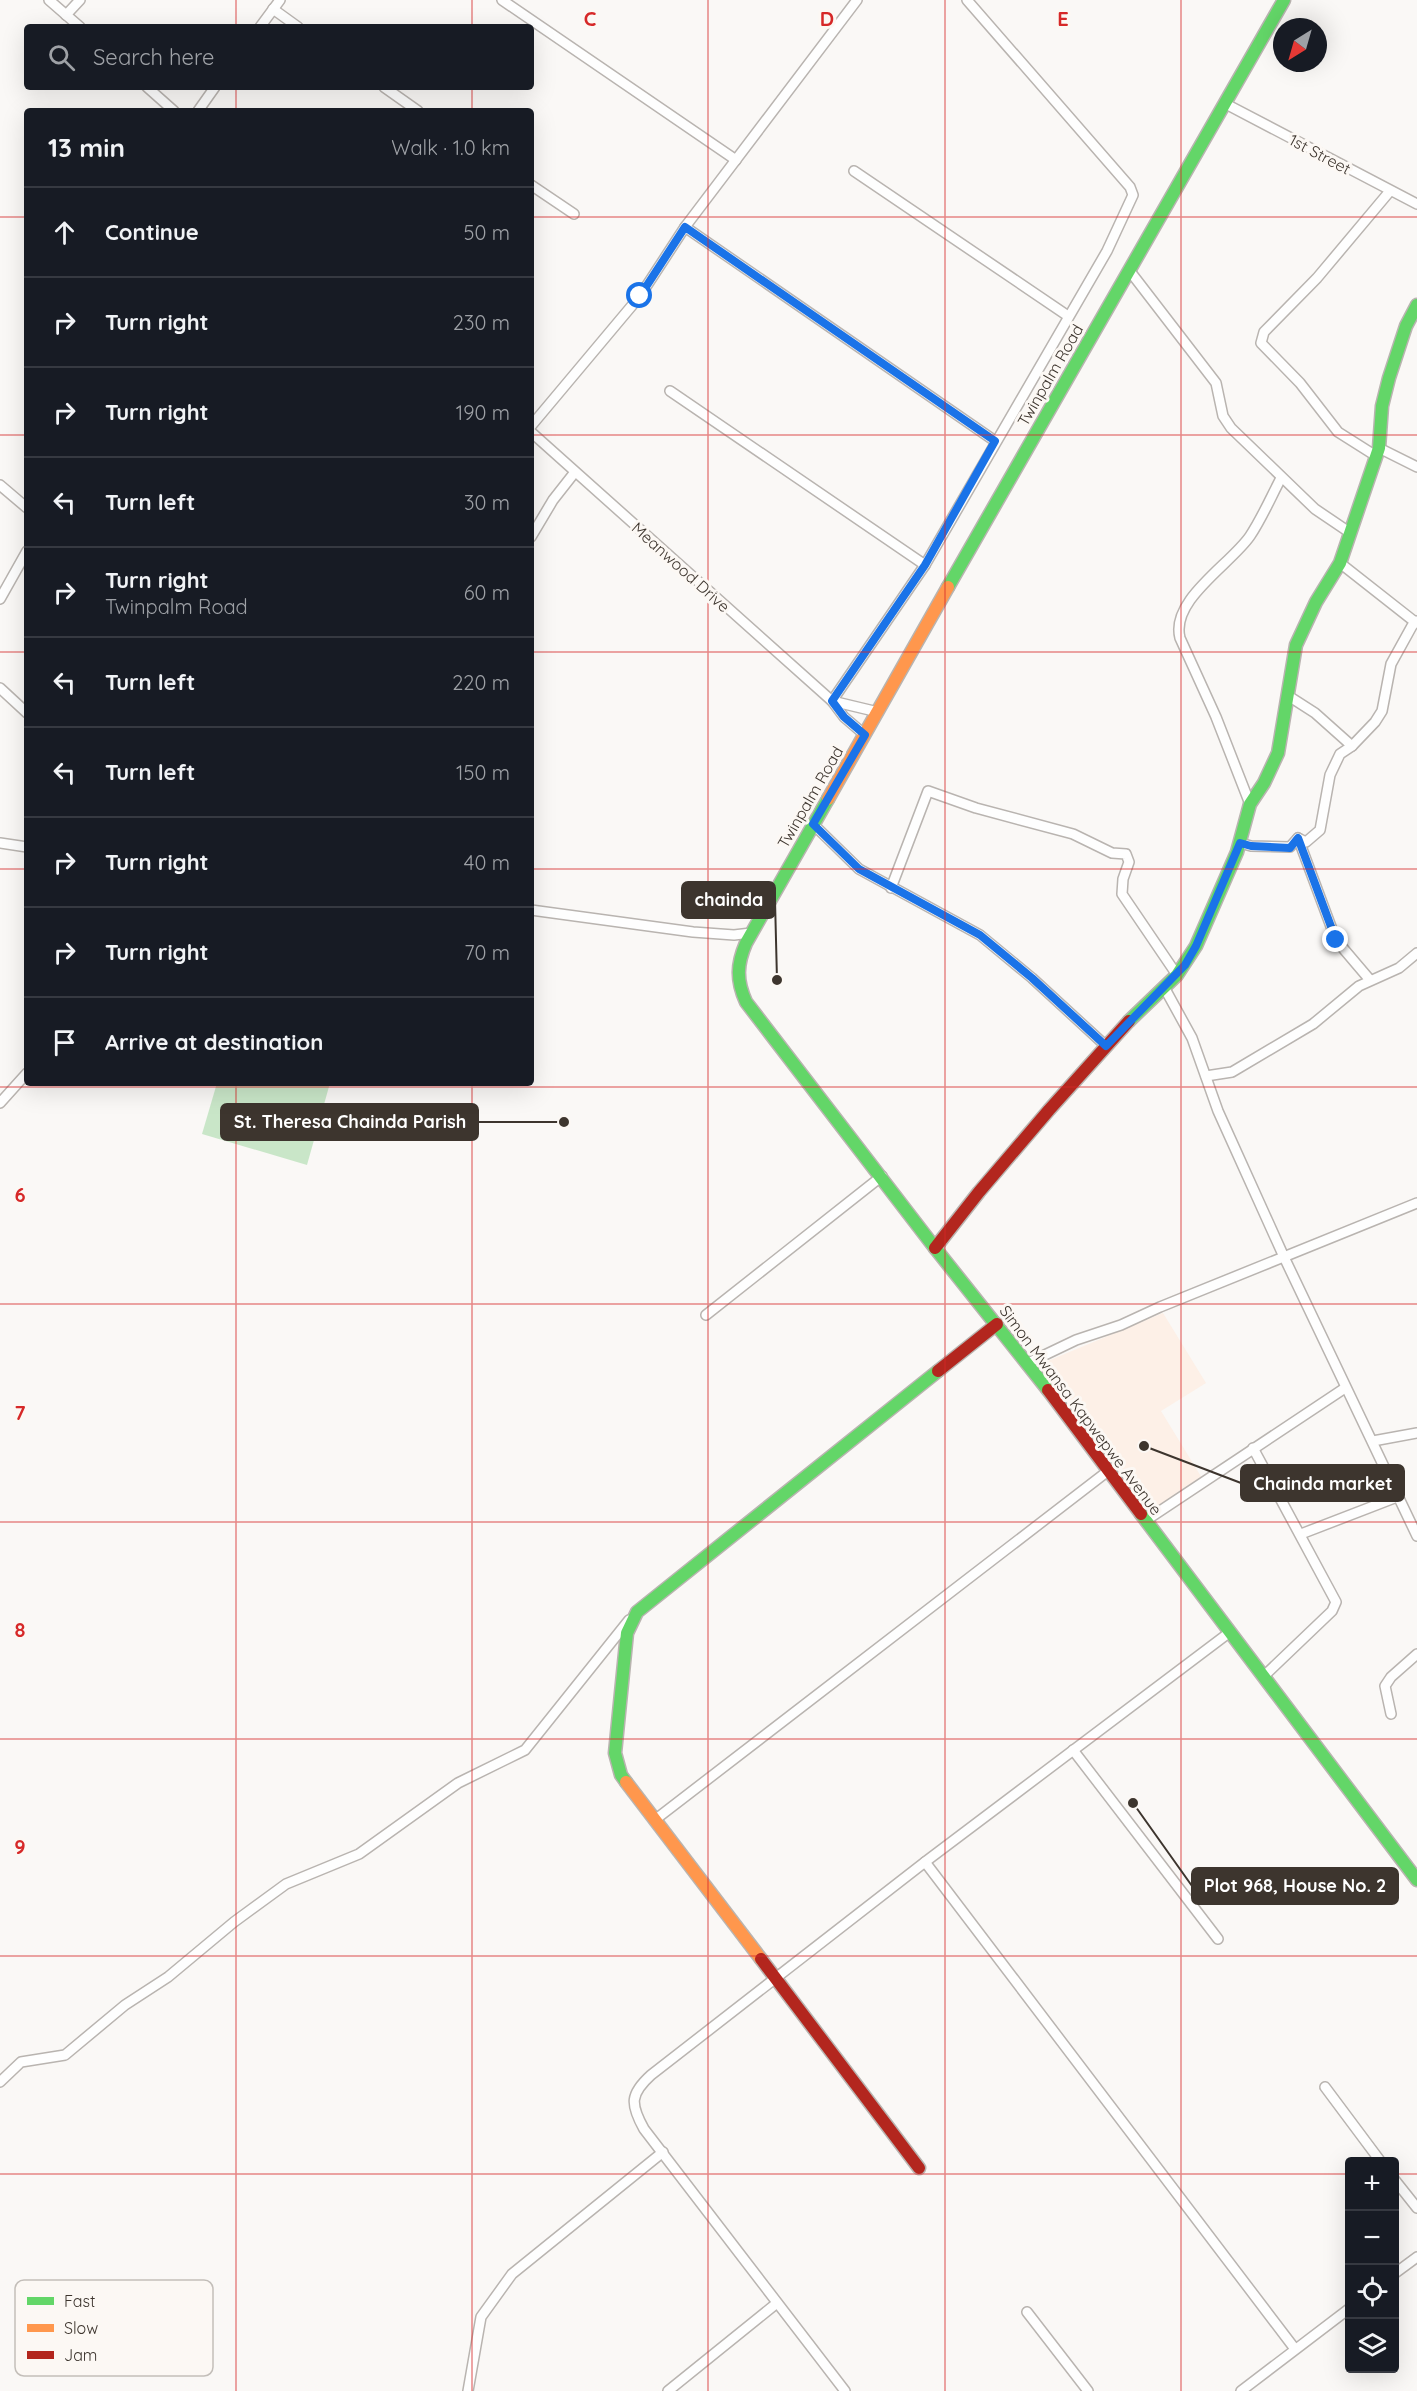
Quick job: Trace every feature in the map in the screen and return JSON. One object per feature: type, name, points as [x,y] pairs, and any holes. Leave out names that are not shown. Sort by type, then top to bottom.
[{"type":"main road","name":"Twinpalm Road","points":[[740,954],[1284,0]]},
{"type":"main road","points":[[935,1248],[979,1192],[1106,1046],[1177,975],[1196,946],[1240,843],[1250,804],[1264,783],[1278,753],[1291,666],[1302,628],[1340,563],[1378,452],[1382,406],[1406,326],[1417,305]]},
{"type":"main road","name":"Simon Mwansa Kapwepwe Avenue","points":[[740,954],[737,974],[746,1002],[882,1176],[935,1248],[1028,1363],[1417,1880]]},
{"type":"main road","points":[[919,2168],[621,1775],[615,1753],[627,1633],[630,1621],[641,1606],[655,1598],[997,1324]]},
{"type":"street","points":[[49,0],[76,24]]},
{"type":"street","points":[[66,15],[80,0]]},
{"type":"street","points":[[262,24],[280,0]]},
{"type":"street","points":[[502,0],[736,160]]},
{"type":"street","points":[[534,422],[640,296],[685,227],[857,0]]},
{"type":"street","points":[[878,712],[832,701],[925,565],[1107,251],[1133,195],[1130,187],[967,0]]},
{"type":"street","points":[[273,9],[294,24]]},
{"type":"street","points":[[150,90],[171,108]]},
{"type":"street","points":[[200,108],[214,90]]},
{"type":"street","points":[[388,90],[414,108]]},
{"type":"street","name":"1st Street","points":[[1224,103],[1417,204]]},
{"type":"street","points":[[854,171],[1068,316]]},
{"type":"street","points":[[534,187],[574,214]]},
{"type":"street","points":[[1390,191],[1317,278],[1264,332],[1261,343],[1300,383],[1338,432],[1378,452],[1417,467]]},
{"type":"street","points":[[685,227],[995,441]]},
{"type":"street","points":[[1129,270],[1216,383],[1223,416],[1231,428],[1315,509],[1349,532]]},
{"type":"street","points":[[670,390],[925,565]]},
{"type":"street","name":"Meanwood Drive","points":[[534,435],[832,701],[844,717],[865,735]]},
{"type":"street","points":[[534,532],[552,500],[575,472]]},
{"type":"street","points":[[1250,804],[1177,627],[1181,615],[1211,573],[1235,554],[1250,536],[1281,478]]},
{"type":"street","points":[[0,485],[24,505]]},
{"type":"street","points":[[0,599],[24,560]]},
{"type":"street","points":[[1298,838],[1306,843],[1320,830],[1330,775],[1340,754],[1352,746],[1376,722],[1382,711],[1391,664],[1416,621],[1340,563]]},
{"type":"street","points":[[0,688],[24,710]]},
{"type":"street","points":[[1287,694],[1315,713],[1352,746]]},
{"type":"street","points":[[891,888],[928,791],[933,791],[976,808],[1073,834],[1112,853],[1126,854],[1129,862],[1123,879],[1122,894],[1177,975]]},
{"type":"street","points":[[813,824],[859,869],[980,935],[1032,978],[1106,1046]]},
{"type":"street","points":[[1240,843],[1251,846],[1290,848],[1298,838]]},
{"type":"street","points":[[1298,838],[1336,940],[1370,980]]},
{"type":"street","points":[[0,843],[24,847]]},
{"type":"street","points":[[534,910],[693,932],[735,935],[750,933]]},
{"type":"street","points":[[1206,1076],[1232,1072],[1313,1024],[1370,980],[1399,968],[1417,953]]},
{"type":"street","points":[[1164,987],[1187,1029],[1218,1111],[1284,1257],[1417,1536]]},
{"type":"street","points":[[0,1102],[24,1076]]},
{"type":"street","points":[[706,1315],[882,1176]]},
{"type":"street","points":[[1028,1363],[1076,1340],[1121,1325],[1417,1203]]},
{"type":"street","points":[[1145,1521],[1345,1388]]},
{"type":"street","points":[[1373,1441],[1417,1432]]},
{"type":"street","points":[[1253,1448],[1334,1597],[1335,1607],[1263,1677]]},
{"type":"street","points":[[656,1819],[1108,1471]]},
{"type":"street","points":[[1301,1534],[1397,1497]]},
{"type":"street","points":[[0,2082],[21,2062],[65,2055],[125,2005],[168,1977],[251,1909],[286,1884],[359,1854],[458,1783],[525,1750],[641,1606]]},
{"type":"street","points":[[845,2391],[644,2129],[633,2106],[635,2095],[642,2084],[776,1977],[1230,1632]]},
{"type":"street","points":[[1391,1714],[1385,1686],[1391,1677],[1417,1654]]},
{"type":"street","points":[[1073,1750],[1218,1939]]},
{"type":"street","points":[[925,1862],[1295,2349]]},
{"type":"street","points":[[1324,2087],[1377,2157]]},
{"type":"street","points":[[468,2391],[481,2318],[512,2274],[663,2152]]},
{"type":"street","points":[[1399,2184],[1417,2208]]},
{"type":"street","points":[[1399,2271],[1417,2257]]},
{"type":"street","points":[[668,2391],[777,2303]]},
{"type":"street","points":[[1027,2312],[1088,2391]]},
{"type":"street","points":[[1241,2391],[1345,2312]]},
{"type":"shaded area","points":[[1163,1313],[1206,1383],[1161,1411],[1205,1483],[1155,1513],[1043,1363]]},
{"type":"green space","points":[[216,1086],[329,1086],[307,1165],[202,1134]]},
{"type":"traffic: fast","points":[[948,587],[1284,0]]},
{"type":"traffic: fast","points":[[1129,1021],[1177,975],[1196,946],[1237,852],[1250,804],[1264,783],[1278,753],[1296,645],[1316,602],[1340,563],[1379,448],[1382,406],[1389,378],[1406,326],[1417,305]]},
{"type":"traffic: fast","points":[[828,799],[746,943],[739,972],[743,994],[746,1002],[935,1248],[1048,1390]]},
{"type":"traffic: fast","points":[[626,1782],[621,1775],[615,1753],[627,1633],[637,1612],[938,1371]]},
{"type":"traffic: fast","points":[[1141,1514],[1417,1880]]},
{"type":"traffic: slow","points":[[828,799],[948,587]]},
{"type":"traffic: slow","points":[[626,1782],[761,1959]]},
{"type":"traffic: jam","points":[[935,1248],[1049,1110],[1129,1021]]},
{"type":"traffic: jam","points":[[938,1371],[997,1324]]},
{"type":"traffic: jam","points":[[1048,1390],[1141,1514]]},
{"type":"traffic: jam","points":[[761,1959],[919,2168]]},
{"type":"place","name":"chainda","points":[[777,980]]},
{"type":"place","name":"St. Theresa Chainda Parish","points":[[564,1122]]},
{"type":"place","name":"Chainda market","points":[[1144,1446]]},
{"type":"place","name":"Plot 968, House No. 2","points":[[1133,1803]]},
{"type":"route","points":[[640,296],[685,227],[995,441],[925,565],[832,701],[844,717],[865,735],[813,824],[859,869],[980,935],[1032,978],[1106,1046],[1185,965],[1196,946],[1240,843],[1251,846],[1290,848],[1298,838],[1336,940]]}]
